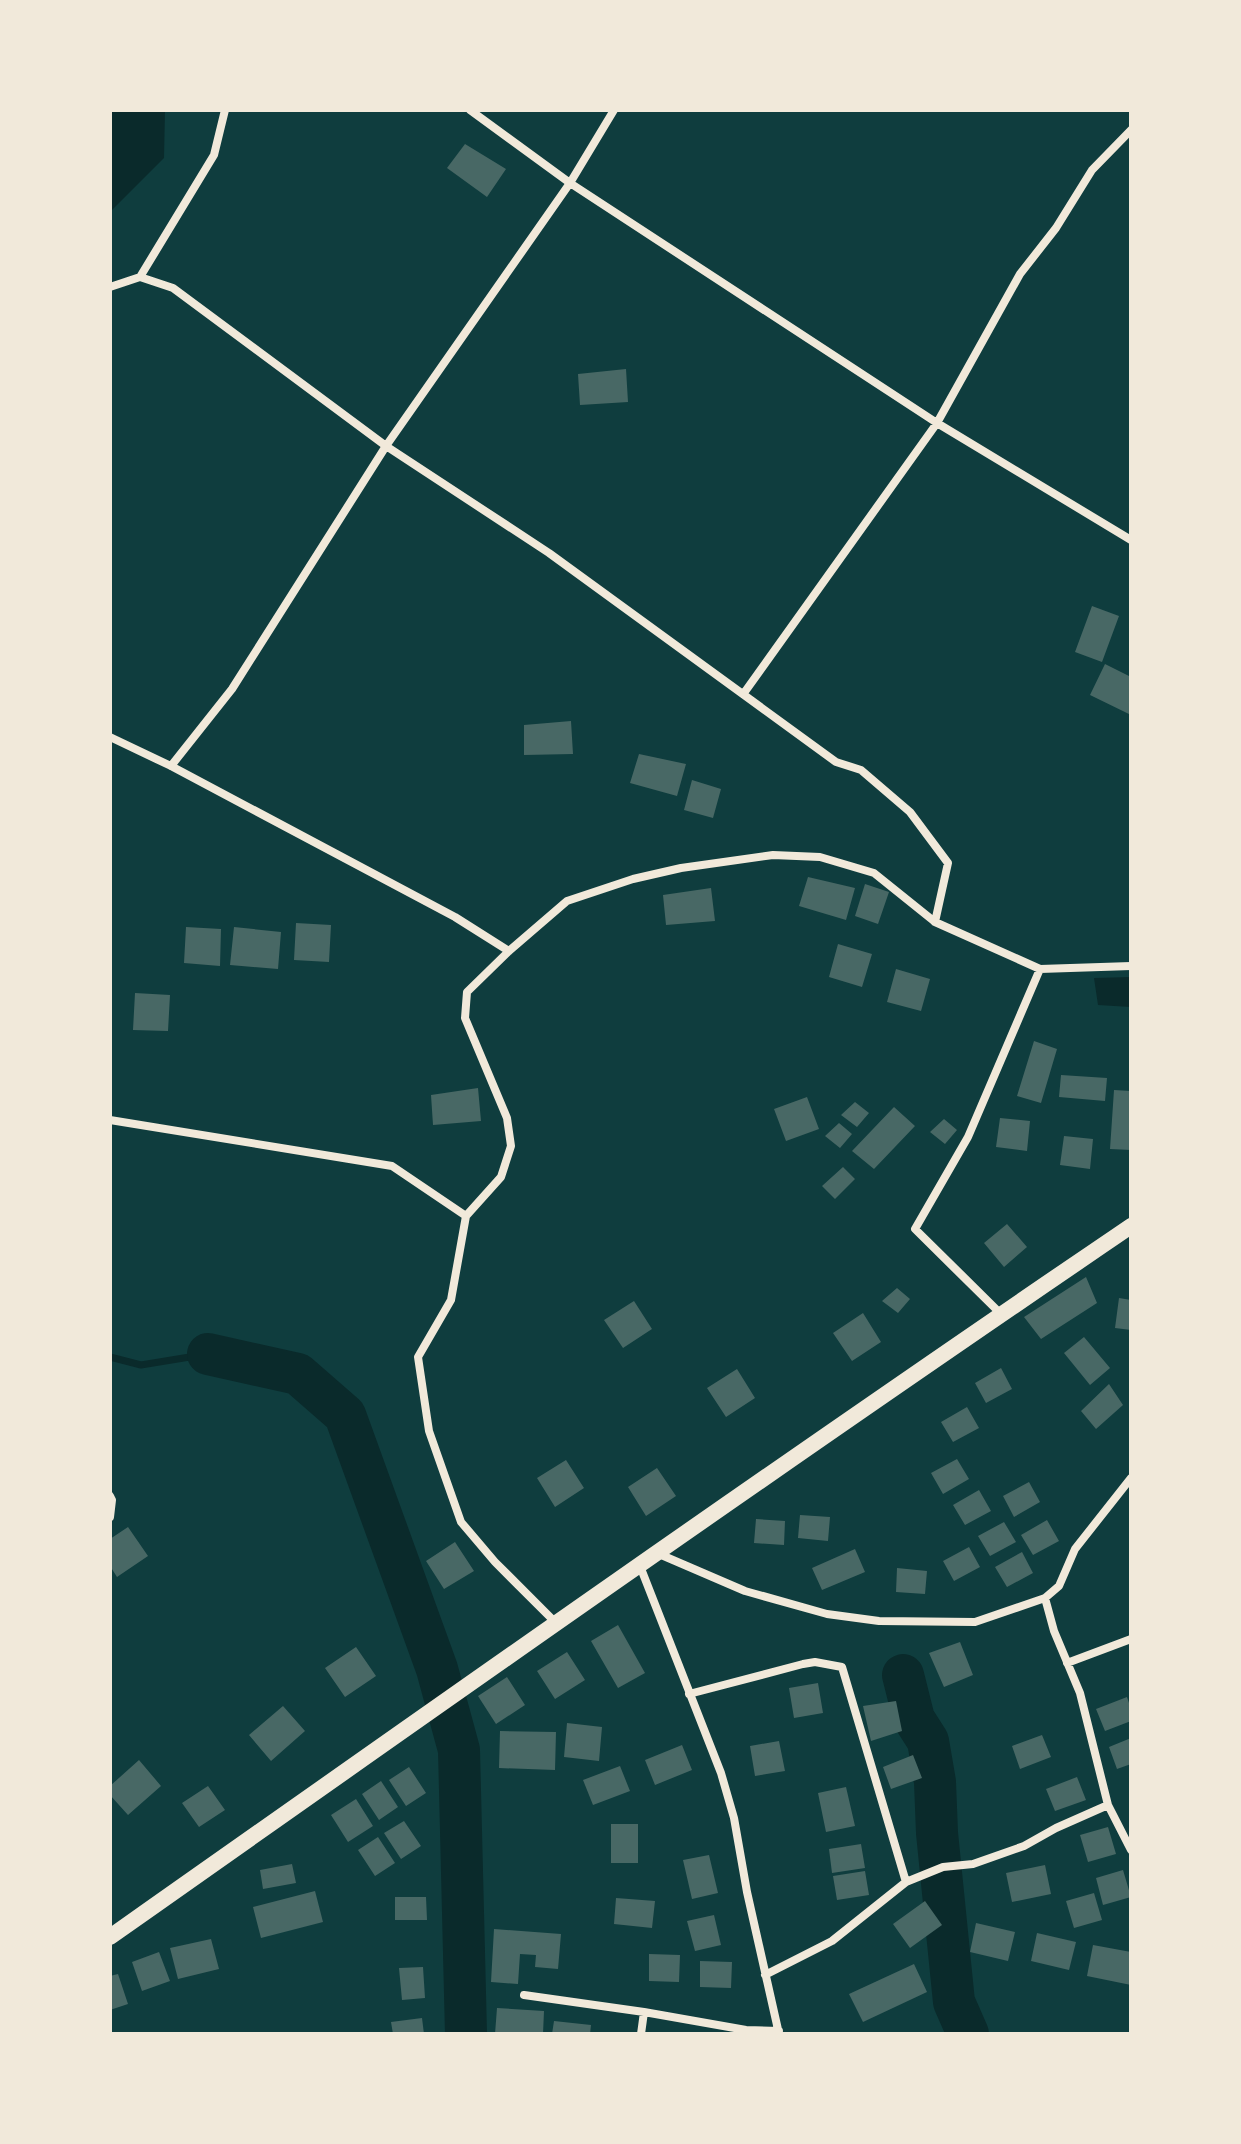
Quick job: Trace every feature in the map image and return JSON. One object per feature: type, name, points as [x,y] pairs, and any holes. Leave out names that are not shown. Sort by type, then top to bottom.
[{"type":"main road","points":[[110,1937],[555,1622],[659,1554],[1131,1226]]},
{"type":"street","points":[[140,277],[214,155],[225,110]]},
{"type":"street","points":[[470,110],[570,183],[937,423],[1131,540]]},
{"type":"street","points":[[171,766],[232,689],[386,446],[570,183],[614,110]]},
{"type":"street","points":[[744,693],[937,423],[1020,274],[1056,228],[1092,170],[1131,130]]},
{"type":"street","points":[[110,287],[140,277],[173,288],[386,446],[549,553],[836,762],[861,770],[910,812],[948,863],[935,922]]},
{"type":"street","points":[[110,737],[171,766],[455,917],[509,951]]},
{"type":"street","points":[[555,1622],[495,1562],[461,1522],[429,1431],[418,1357],[451,1300],[466,1216],[501,1177],[511,1146],[507,1118],[465,1018],[467,992],[567,901],[633,879],[681,868],[773,855],[820,857],[874,873],[935,922],[1040,969],[1131,966]]},
{"type":"street","points":[[1001,1314],[915,1229],[968,1137],[1040,969]]},
{"type":"street","points":[[110,1120],[392,1166],[466,1216]]},
{"type":"street","points":[[659,1554],[745,1591],[827,1614],[879,1621],[975,1622],[1045,1598],[1059,1586],[1075,1549],[1131,1478]]},
{"type":"street","points":[[110,1496],[110,1517]]},
{"type":"street","points":[[524,1995],[746,2030],[779,2032],[734,1818],[721,1773],[640,1566]]},
{"type":"street","points":[[1045,1598],[1054,1631],[1080,1693],[1108,1805],[1131,1850]]},
{"type":"street","points":[[1067,1663],[1131,1639]]},
{"type":"street","points":[[689,1694],[803,1664],[815,1662],[842,1667],[906,1882]]},
{"type":"street","points":[[765,1975],[832,1941],[906,1882],[943,1867],[973,1864],[1024,1846],[1108,1805]]},
{"type":"street","points":[[641,2034],[644,2012]]},
{"type":"water","points":[[110,110],[165,110],[164,158],[110,212]]},
{"type":"water","points":[[1131,977],[1131,1007],[1098,1005],[1094,978]]},
{"type":"building","points":[[465,144],[506,169],[487,197],[447,168]]},
{"type":"building","points":[[626,369],[628,402],[580,405],[578,374]]},
{"type":"building","points":[[1092,606],[1119,616],[1102,662],[1075,652]]},
{"type":"building","points":[[1105,664],[1131,677],[1131,715],[1090,695]]},
{"type":"building","points":[[571,721],[573,754],[524,755],[524,725]]},
{"type":"building","points":[[639,754],[686,764],[677,796],[630,783]]},
{"type":"building","points":[[692,780],[721,789],[713,818],[684,810]]},
{"type":"building","points":[[808,877],[855,888],[846,920],[799,906]]},
{"type":"building","points":[[865,884],[889,892],[878,924],[855,916]]},
{"type":"building","points":[[711,888],[715,921],[666,925],[663,895]]},
{"type":"building","points":[[296,923],[331,925],[329,962],[294,960]]},
{"type":"building","points":[[186,927],[221,929],[220,966],[184,963]]},
{"type":"building","points":[[234,927],[281,932],[278,969],[230,965]]},
{"type":"building","points":[[838,944],[872,954],[862,987],[829,977]]},
{"type":"building","points":[[896,969],[930,979],[921,1011],[887,1002]]},
{"type":"building","points":[[135,993],[170,995],[168,1031],[133,1030]]},
{"type":"building","points":[[1034,1041],[1057,1049],[1041,1103],[1017,1096]]},
{"type":"building","points":[[1061,1075],[1107,1078],[1105,1101],[1059,1097]]},
{"type":"building","points":[[478,1088],[481,1121],[433,1125],[431,1095]]},
{"type":"building","points":[[1114,1090],[1131,1091],[1131,1150],[1110,1149]]},
{"type":"building","points":[[807,1097],[819,1129],[786,1141],[774,1109]]},
{"type":"building","points":[[855,1102],[869,1113],[857,1127],[841,1115]]},
{"type":"building","points":[[894,1107],[915,1126],[874,1169],[852,1151]]},
{"type":"building","points":[[1000,1118],[1030,1121],[1027,1151],[996,1147]]},
{"type":"building","points":[[944,1119],[957,1130],[945,1144],[930,1132]]},
{"type":"building","points":[[839,1123],[852,1134],[840,1148],[825,1136]]},
{"type":"building","points":[[1064,1136],[1093,1139],[1090,1169],[1060,1165]]},
{"type":"building","points":[[843,1167],[855,1179],[835,1199],[822,1186]]},
{"type":"building","points":[[1007,1224],[1027,1247],[1004,1267],[984,1243]]},
{"type":"building","points":[[1086,1277],[1097,1303],[1041,1339],[1024,1317]]},
{"type":"building","points":[[897,1288],[910,1299],[898,1313],[882,1301]]},
{"type":"building","points":[[1119,1298],[1131,1300],[1131,1330],[1115,1328]]},
{"type":"building","points":[[634,1301],[652,1329],[623,1348],[604,1320]]},
{"type":"building","points":[[863,1313],[881,1342],[852,1361],[833,1333]]},
{"type":"building","points":[[1084,1337],[1110,1368],[1090,1385],[1064,1353]]},
{"type":"building","points":[[1001,1368],[1012,1389],[986,1403],[975,1383]]},
{"type":"building","points":[[737,1369],[755,1398],[726,1417],[707,1388]]},
{"type":"building","points":[[1109,1384],[1123,1405],[1096,1429],[1081,1411]]},
{"type":"building","points":[[967,1407],[979,1428],[953,1442],[941,1422]]},
{"type":"building","points":[[957,1459],[969,1479],[943,1494],[931,1473]]},
{"type":"building","points":[[566,1460],[584,1488],[555,1507],[537,1478]]},
{"type":"building","points":[[657,1468],[676,1496],[646,1516],[628,1487]]},
{"type":"building","points":[[1029,1482],[1040,1502],[1014,1517],[1003,1496]]},
{"type":"building","points":[[979,1490],[991,1511],[965,1525],[953,1505]]},
{"type":"building","points":[[800,1515],[830,1517],[828,1541],[798,1538]]},
{"type":"building","points":[[756,1519],[785,1521],[784,1545],[754,1543]]},
{"type":"building","points":[[1047,1520],[1059,1541],[1033,1555],[1021,1535]]},
{"type":"building","points":[[1004,1522],[1016,1542],[990,1556],[978,1536]]},
{"type":"building","points":[[128,1527],[148,1556],[117,1577],[110,1566],[110,1539]]},
{"type":"building","points":[[455,1542],[474,1571],[444,1589],[426,1561]]},
{"type":"building","points":[[969,1547],[980,1567],[954,1581],[943,1561]]},
{"type":"building","points":[[855,1549],[865,1572],[822,1590],[812,1568]]},
{"type":"building","points":[[1022,1552],[1033,1573],[1007,1587],[995,1567]]},
{"type":"building","points":[[897,1568],[927,1571],[925,1594],[896,1592]]},
{"type":"building","points":[[618,1625],[645,1673],[618,1688],[591,1641]]},
{"type":"building","points":[[960,1642],[973,1675],[944,1687],[929,1653]]},
{"type":"building","points":[[356,1647],[376,1676],[345,1697],[325,1668]]},
{"type":"building","points":[[567,1652],[585,1680],[555,1699],[537,1671]]},
{"type":"building","points":[[507,1677],[525,1705],[496,1724],[478,1696]]},
{"type":"building","points":[[818,1683],[823,1713],[794,1718],[789,1688]]},
{"type":"building","points":[[1127,1697],[1131,1721],[1105,1731],[1096,1709]]},
{"type":"building","points":[[896,1701],[902,1731],[871,1741],[863,1706]]},
{"type":"building","points":[[283,1706],[305,1731],[271,1761],[249,1735]]},
{"type":"building","points":[[567,1723],[602,1727],[599,1761],[564,1757]]},
{"type":"building","points":[[500,1731],[556,1732],[555,1770],[499,1768]]},
{"type":"building","points":[[1042,1735],[1051,1757],[1020,1769],[1012,1746]]},
{"type":"building","points":[[1131,1738],[1131,1764],[1117,1769],[1109,1747]]},
{"type":"building","points":[[779,1741],[785,1771],[755,1776],[750,1746]]},
{"type":"building","points":[[682,1745],[692,1770],[655,1785],[645,1760]]},
{"type":"building","points":[[913,1755],[922,1778],[891,1789],[883,1767]]},
{"type":"building","points":[[139,1760],[161,1786],[128,1815],[110,1795],[110,1786]]},
{"type":"building","points":[[620,1766],[630,1791],[593,1805],[583,1780]]},
{"type":"building","points":[[409,1767],[426,1793],[406,1806],[389,1780]]},
{"type":"building","points":[[1077,1777],[1086,1800],[1055,1811],[1046,1789]]},
{"type":"building","points":[[381,1781],[398,1807],[379,1820],[362,1794]]},
{"type":"building","points":[[208,1786],[225,1810],[199,1827],[182,1803]]},
{"type":"building","points":[[846,1787],[855,1826],[826,1832],[818,1793]]},
{"type":"building","points":[[356,1799],[373,1826],[348,1842],[331,1815]]},
{"type":"building","points":[[404,1821],[421,1846],[401,1859],[384,1833]]},
{"type":"building","points":[[611,1824],[638,1824],[638,1863],[611,1863]]},
{"type":"building","points":[[1108,1827],[1116,1854],[1088,1862],[1080,1835]]},
{"type":"building","points":[[378,1837],[395,1863],[375,1876],[358,1850]]},
{"type":"building","points":[[861,1844],[865,1868],[832,1873],[829,1849]]},
{"type":"building","points":[[709,1855],[718,1893],[692,1899],[683,1860]]},
{"type":"building","points":[[292,1864],[296,1883],[263,1889],[260,1870]]},
{"type":"building","points":[[1045,1865],[1051,1894],[1012,1902],[1006,1873]]},
{"type":"building","points":[[1123,1870],[1131,1897],[1103,1905],[1096,1878]]},
{"type":"building","points":[[865,1871],[869,1895],[837,1900],[833,1876]]},
{"type":"building","points":[[315,1891],[323,1922],[261,1938],[253,1907]]},
{"type":"building","points":[[1094,1893],[1102,1920],[1074,1928],[1066,1901]]},
{"type":"building","points":[[395,1897],[426,1897],[427,1920],[395,1920]]},
{"type":"building","points":[[616,1898],[655,1901],[652,1928],[614,1924]]},
{"type":"building","points":[[925,1901],[942,1925],[910,1948],[893,1924]]},
{"type":"building","points":[[714,1915],[721,1945],[695,1951],[687,1921]]},
{"type":"building","points":[[976,1923],[1015,1932],[1008,1961],[970,1952]]},
{"type":"building","points":[[494,1929],[561,1934],[558,1969],[535,1967],[536,1955],[520,1954],[518,1984],[491,1982]]},
{"type":"building","points":[[1037,1933],[1076,1942],[1069,1970],[1031,1961]]},
{"type":"building","points":[[211,1939],[219,1969],[178,1979],[170,1948]]},
{"type":"building","points":[[1093,1945],[1131,1952],[1131,1985],[1087,1976]]},
{"type":"building","points":[[159,1952],[170,1981],[142,1991],[132,1962]]},
{"type":"building","points":[[649,1954],[680,1955],[679,1982],[649,1981]]},
{"type":"building","points":[[700,1961],[732,1962],[731,1988],[700,1987]]},
{"type":"building","points":[[914,1964],[927,1992],[863,2022],[849,1994]]},
{"type":"building","points":[[423,1967],[425,1998],[402,2000],[399,1968]]},
{"type":"building","points":[[118,1974],[128,2004],[110,2010],[110,1976]]},
{"type":"building","points":[[497,2008],[544,2011],[543,2034],[495,2034]]},
{"type":"building","points":[[422,2018],[424,2034],[393,2034],[391,2022]]},
{"type":"building","points":[[554,2021],[591,2025],[590,2034],[552,2034]]},
{"type":"waterway","points":[[110,1357],[141,1365],[208,1354]]},
{"type":"waterway","points":[[208,1354],[298,1374],[345,1415],[437,1669],[459,1750],[466,2034]]},
{"type":"waterway","points":[[903,1675],[914,1719],[928,1741],[935,1782],[954,2002],[968,2034]]}]
